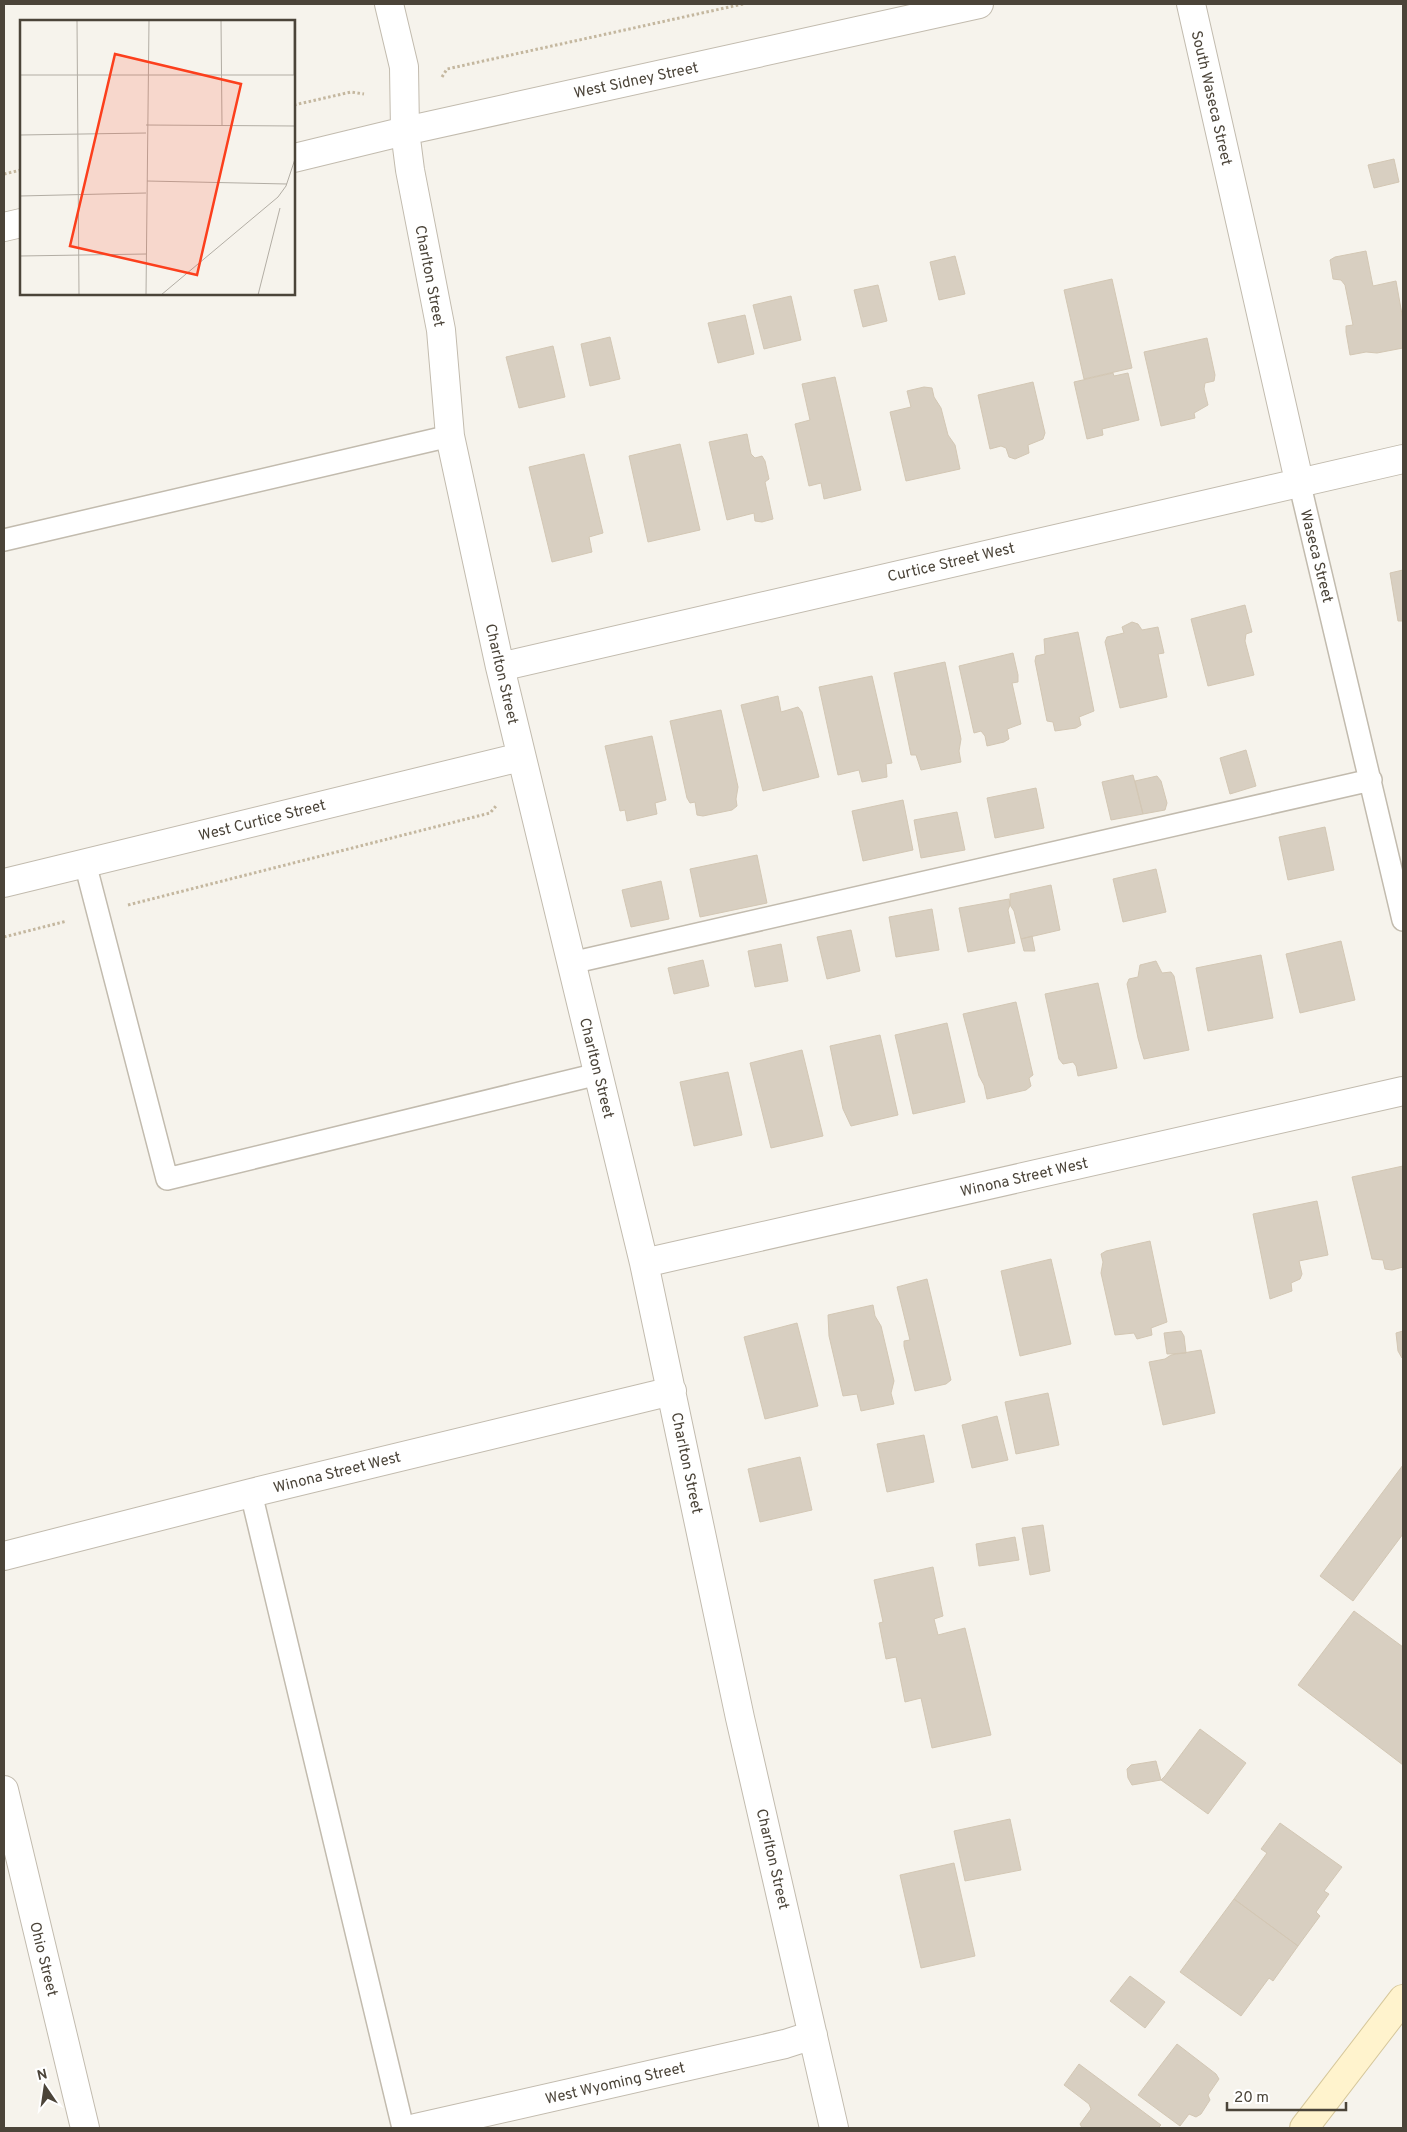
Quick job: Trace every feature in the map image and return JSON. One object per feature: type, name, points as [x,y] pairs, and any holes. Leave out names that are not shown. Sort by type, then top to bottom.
[{"type":"street","name":"Charlton Street","points":[[390,4],[404,67],[405,131],[410,170],[441,330],[450,436],[521,757],[644,1263],[740,1718],[834,2128]]},
{"type":"street","name":"West Sidney Street","points":[[295,158],[405,131],[979,4]]},
{"type":"street","name":"South Waseca Street","points":[[1191,4],[1233,192]]},
{"type":"street","name":"Waseca Street","points":[[1233,192],[1299,482]]},
{"type":"street","points":[[4,227],[20,223]]},
{"type":"street","name":"Curtice Street West","points":[[500,666],[1403,459]]},
{"type":"street","name":"West Curtice Street","points":[[4,883],[521,757]]},
{"type":"street","name":"Winona Street West","points":[[644,1263],[1403,1091]]},
{"type":"street","name":"Winona Street West","points":[[4,1556],[251,1493],[672,1391]]},
{"type":"street","name":"Ohio Street","points":[[4,1790],[85,2128]]},
{"type":"street","points":[[1304,2128],[1403,1999]]},
{"type":"street","name":"West Wyoming Street","points":[[416,2128],[785,2044],[813,2035]]},
{"type":"lane","points":[[4,540],[450,436]]},
{"type":"lane","name":"Waseca Street","points":[[1299,482],[1403,920]]},
{"type":"lane","points":[[571,963],[1371,780]]},
{"type":"lane","points":[[85,863],[167,1179],[598,1074]]},
{"type":"lane","points":[[251,1493],[403,2128]]},
{"type":"path","points":[[442,76],[447,69],[743,4]]},
{"type":"path","points":[[295,105],[351,92],[364,94]]},
{"type":"path","points":[[4,174],[20,170]]},
{"type":"path","points":[[4,937],[490,813],[496,806]]},
{"type":"building","points":[[1394,159],[1399,182],[1374,188],[1368,165]]},
{"type":"building","points":[[1366,251],[1373,286],[1396,281],[1403,320],[1403,348],[1377,353],[1366,352],[1350,355],[1346,326],[1353,325],[1345,285],[1341,280],[1333,279],[1330,260],[1335,257]]},
{"type":"building","points":[[955,256],[965,294],[939,300],[930,262]]},
{"type":"building","points":[[1112,279],[1132,368],[1084,379],[1064,290]]},
{"type":"building","points":[[878,285],[887,321],[863,327],[854,290]]},
{"type":"building","points":[[791,296],[801,340],[764,349],[753,305]]},
{"type":"building","points":[[745,315],[754,354],[718,363],[708,323]]},
{"type":"building","points":[[610,337],[620,379],[590,386],[581,344]]},
{"type":"building","points":[[1207,338],[1215,375],[1214,381],[1205,383],[1204,389],[1208,405],[1194,413],[1195,418],[1161,426],[1144,352]]},
{"type":"building","points":[[553,346],[565,397],[519,408],[506,357]]},
{"type":"building","points":[[1113,373],[1114,376],[1128,373],[1139,420],[1102,429],[1103,435],[1087,439],[1074,382]]},
{"type":"building","points":[[835,377],[861,490],[824,499],[821,483],[809,486],[795,424],[810,420],[802,384]]},
{"type":"building","points":[[1033,382],[1045,433],[1043,439],[1028,445],[1029,453],[1015,459],[1009,457],[1006,448],[1001,446],[990,449],[978,395]]},
{"type":"building","points":[[924,387],[932,388],[934,397],[941,408],[948,435],[955,445],[960,469],[906,481],[890,412],[911,407],[907,391]]},
{"type":"building","points":[[747,434],[751,454],[755,458],[762,456],[769,479],[765,482],[773,519],[762,522],[755,521],[754,513],[727,520],[709,442]]},
{"type":"building","points":[[680,444],[700,530],[648,542],[629,456]]},
{"type":"building","points":[[584,454],[603,533],[589,537],[592,552],[552,562],[529,467]]},
{"type":"building","points":[[1403,570],[1403,621],[1398,621],[1390,573]]},
{"type":"building","points":[[1245,605],[1252,632],[1246,634],[1245,641],[1254,675],[1208,686],[1191,619]]},
{"type":"building","points":[[1132,622],[1138,624],[1142,630],[1158,627],[1164,653],[1158,654],[1167,697],[1120,708],[1105,642],[1107,637],[1124,633],[1122,627]]},
{"type":"building","points":[[1078,632],[1094,711],[1079,717],[1081,725],[1076,728],[1055,731],[1053,722],[1047,721],[1035,661],[1036,656],[1045,654],[1044,639]]},
{"type":"building","points":[[1013,653],[1018,682],[1012,683],[1021,724],[1007,729],[1009,739],[987,746],[985,736],[981,731],[974,733],[959,666]]},
{"type":"building","points":[[945,662],[961,739],[959,751],[961,762],[921,770],[916,755],[911,755],[894,673]]},
{"type":"building","points":[[872,676],[892,763],[886,764],[887,777],[862,782],[859,770],[838,775],[819,687]]},
{"type":"building","points":[[778,696],[781,712],[798,707],[802,712],[819,777],[763,791],[741,705]]},
{"type":"building","points":[[721,710],[738,787],[737,806],[732,810],[703,816],[697,815],[695,802],[690,803],[687,798],[670,721]]},
{"type":"building","points":[[652,736],[666,800],[655,803],[657,814],[627,821],[625,810],[620,811],[605,746]]},
{"type":"building","points":[[1246,750],[1256,786],[1230,794],[1220,758]]},
{"type":"building","points":[[1133,775],[1143,814],[1111,820],[1102,782]]},
{"type":"building","points":[[1157,776],[1161,781],[1167,803],[1165,810],[1143,814],[1135,781]]},
{"type":"building","points":[[1036,788],[1044,828],[995,838],[987,798]]},
{"type":"building","points":[[903,800],[913,850],[863,861],[852,811]]},
{"type":"building","points":[[957,812],[965,850],[921,858],[914,820]]},
{"type":"building","points":[[1325,827],[1334,870],[1288,880],[1279,837]]},
{"type":"building","points":[[757,855],[767,903],[700,917],[690,869]]},
{"type":"building","points":[[1156,869],[1166,912],[1123,922],[1113,879]]},
{"type":"building","points":[[661,881],[669,919],[631,927],[622,890]]},
{"type":"building","points":[[1051,885],[1060,930],[1021,939],[1014,911],[1010,905],[1010,894]]},
{"type":"building","points":[[1009,899],[1010,905],[1008,910],[1015,943],[968,952],[959,908]]},
{"type":"building","points":[[932,909],[939,950],[896,957],[889,917]]},
{"type":"building","points":[[851,930],[860,971],[827,979],[817,937]]},
{"type":"building","points":[[1032,936],[1035,951],[1024,951],[1021,939]]},
{"type":"building","points":[[1341,941],[1355,1000],[1300,1013],[1286,954]]},
{"type":"building","points":[[781,944],[788,981],[755,987],[748,951]]},
{"type":"building","points":[[1261,955],[1273,1018],[1208,1031],[1196,968]]},
{"type":"building","points":[[703,960],[709,986],[674,994],[668,968]]},
{"type":"building","points":[[1156,961],[1162,973],[1171,972],[1174,976],[1189,1050],[1144,1059],[1127,984],[1129,979],[1138,977],[1140,965]]},
{"type":"building","points":[[1098,983],[1117,1068],[1078,1076],[1073,1062],[1063,1064],[1059,1059],[1045,994]]},
{"type":"building","points":[[1016,1002],[1033,1075],[1029,1078],[1031,1086],[1026,1090],[987,1099],[963,1014]]},
{"type":"building","points":[[947,1023],[965,1102],[913,1114],[895,1035]]},
{"type":"building","points":[[880,1035],[898,1115],[851,1126],[843,1109],[830,1046]]},
{"type":"building","points":[[802,1050],[823,1136],[771,1148],[750,1063]]},
{"type":"building","points":[[728,1072],[742,1135],[694,1146],[680,1082]]},
{"type":"building","points":[[1403,1166],[1403,1267],[1392,1270],[1385,1269],[1383,1260],[1372,1259],[1352,1177]]},
{"type":"building","points":[[1317,1201],[1328,1255],[1299,1261],[1302,1274],[1300,1279],[1291,1283],[1292,1291],[1270,1299],[1253,1214]]},
{"type":"building","points":[[1150,1241],[1167,1322],[1151,1328],[1152,1335],[1137,1339],[1134,1333],[1115,1335],[1101,1273],[1103,1262],[1101,1254],[1106,1251]]},
{"type":"building","points":[[1051,1259],[1071,1344],[1020,1356],[1001,1271]]},
{"type":"building","points":[[927,1279],[951,1380],[946,1384],[915,1391],[904,1346],[904,1341],[910,1340],[897,1287]]},
{"type":"building","points":[[873,1305],[875,1316],[881,1326],[894,1381],[891,1393],[894,1404],[861,1411],[857,1394],[843,1396],[829,1336],[828,1315]]},
{"type":"building","points":[[797,1323],[818,1406],[765,1419],[744,1337]]},
{"type":"building","points":[[1181,1331],[1184,1336],[1186,1353],[1167,1354],[1164,1333]]},
{"type":"building","points":[[1403,1331],[1402,1358],[1398,1351],[1396,1333]]},
{"type":"building","points":[[1201,1350],[1215,1413],[1163,1425],[1149,1362],[1165,1359],[1171,1355]]},
{"type":"building","points":[[1048,1393],[1059,1445],[1016,1454],[1005,1402]]},
{"type":"building","points":[[997,1416],[1008,1460],[972,1468],[962,1425]]},
{"type":"building","points":[[924,1435],[934,1482],[887,1492],[877,1444]]},
{"type":"building","points":[[800,1457],[812,1510],[760,1522],[748,1469]]},
{"type":"building","points":[[1403,1465],[1403,1534],[1353,1601],[1320,1576]]},
{"type":"building","points":[[1043,1525],[1050,1571],[1030,1575],[1022,1528]]},
{"type":"building","points":[[1015,1537],[1019,1560],[979,1566],[976,1544]]},
{"type":"building","points":[[933,1567],[943,1616],[934,1619],[938,1635],[965,1628],[991,1735],[932,1748],[921,1698],[905,1702],[896,1657],[886,1659],[879,1623],[883,1622],[874,1580]]},
{"type":"building","points":[[1354,1611],[1403,1647],[1403,1765],[1298,1685]]},
{"type":"building","points":[[1200,1729],[1246,1763],[1208,1814],[1161,1780]]},
{"type":"building","points":[[1156,1761],[1161,1780],[1132,1785],[1128,1778],[1127,1769],[1131,1765]]},
{"type":"building","points":[[1010,1819],[1021,1870],[965,1881],[954,1831]]},
{"type":"building","points":[[1280,1823],[1342,1867],[1324,1891],[1329,1894],[1316,1912],[1320,1916],[1298,1946],[1234,1899],[1267,1853],[1261,1849]]},
{"type":"building","points":[[954,1863],[975,1956],[921,1968],[900,1875]]},
{"type":"building","points":[[1234,1899],[1298,1946],[1273,1981],[1269,1978],[1241,2016],[1180,1972]]},
{"type":"building","points":[[1130,1976],[1165,2002],[1145,2028],[1110,2001]]},
{"type":"building","points":[[1177,2044],[1216,2074],[1219,2079],[1208,2095],[1210,2100],[1201,2114],[1196,2117],[1189,2114],[1180,2126],[1138,2095]]},
{"type":"building","points":[[1079,2064],[1161,2125],[1158,2128],[1082,2128],[1080,2124],[1091,2109],[1089,2104],[1064,2085]]}]
